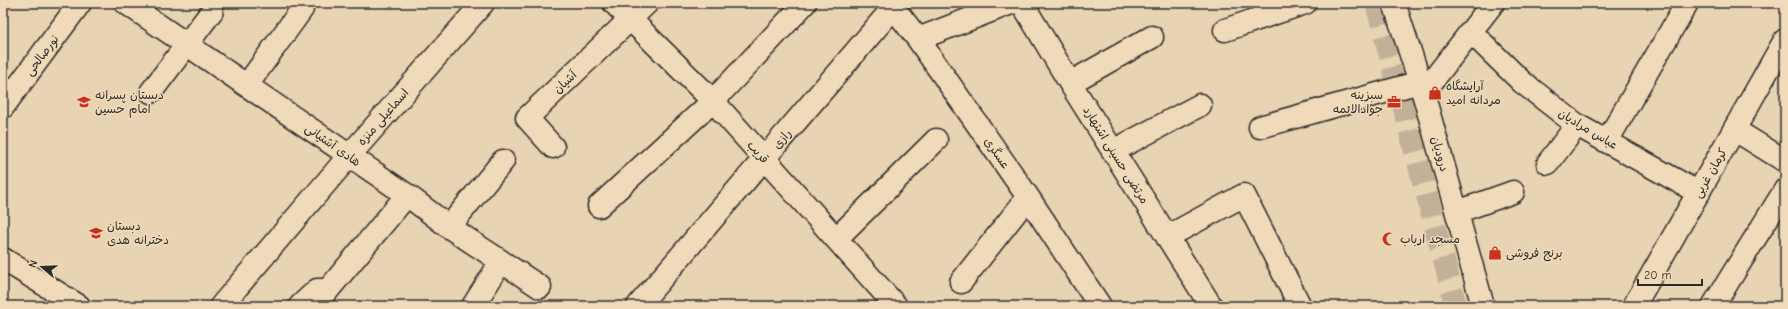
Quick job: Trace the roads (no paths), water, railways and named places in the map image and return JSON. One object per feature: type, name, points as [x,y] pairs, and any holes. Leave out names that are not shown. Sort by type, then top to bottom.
[{"type":"street","name":"نورصالحی","points":[[3,107],[80,3]]},
{"type":"street","name":"هادی آشتیانی","points":[[126,3],[188,44],[407,196],[448,227],[540,287]]},
{"type":"street","name":"اسماعیلی منزه","points":[[222,306],[348,156],[483,3]]},
{"type":"street","name":"قریب","points":[[614,3],[713,101],[837,238],[896,306]]},
{"type":"street","points":[[631,20],[648,3]]},
{"type":"street","points":[[599,206],[713,101],[805,3]]},
{"type":"street","points":[[918,39],[1011,3]]},
{"type":"street","name":"مرتضی حسینی اشتهارد","points":[[1022,3],[1070,83],[1211,306]]},
{"type":"street","points":[[1225,30],[1305,3]]},
{"type":"street","name":"درودیان","points":[[1394,3],[1422,88],[1483,306]]},
{"type":"street","points":[[1260,128],[1422,88],[1494,3]]},
{"type":"street","points":[[1607,141],[1687,3]]},
{"type":"street","name":"عسگری","points":[[891,5],[918,39],[1028,197],[1100,306]]},
{"type":"street","name":"رازی","points":[[638,306],[764,159],[891,5]]},
{"type":"street","points":[[247,85],[302,9]]},
{"type":"street","points":[[151,92],[212,12]]},
{"type":"street","name":"آشیان","points":[[553,147],[527,118],[631,20]]},
{"type":"street","name":"عباس مرادیان","points":[[1471,32],[1522,82],[1578,125],[1699,193]]},
{"type":"street","points":[[1070,83],[1152,37]]},
{"type":"street","name":"کرمان غربی","points":[[1634,306],[1785,40]]},
{"type":"street","points":[[1113,151],[1200,105]]},
{"type":"street","points":[[1548,163],[1578,125]]},
{"type":"street","points":[[1735,130],[1785,161]]},
{"type":"street","points":[[837,238],[936,140]]},
{"type":"street","points":[[448,227],[503,161]]},
{"type":"street","points":[[1716,305],[1785,190]]},
{"type":"street","points":[[1457,212],[1513,192]]},
{"type":"street","points":[[1167,237],[1244,195],[1300,306]]},
{"type":"street","points":[[300,306],[317,290],[328,290],[407,196]]},
{"type":"street","points":[[961,282],[1028,197]]},
{"type":"street","points":[[3,259],[78,306]]},
{"type":"street","points":[[472,306],[501,262]]},
{"type":"tunnel","points":[[1376,3],[1456,306]]},
{"type":"place","name":"آرایشگاه مردانه امید","points":[[1435,93]]},
{"type":"place","name":"دبستان پسرانه امام حسین","points":[[84,102]]},
{"type":"place","name":"سبزینه جوادالائمه","points":[[1394,102]]},
{"type":"place","name":"دبستان دخترانه هدی","points":[[96,233]]},
{"type":"place","name":"مسجد ارباب","points":[[1389,239]]},
{"type":"place","name":"برنج فروشی","points":[[1495,253]]}]
